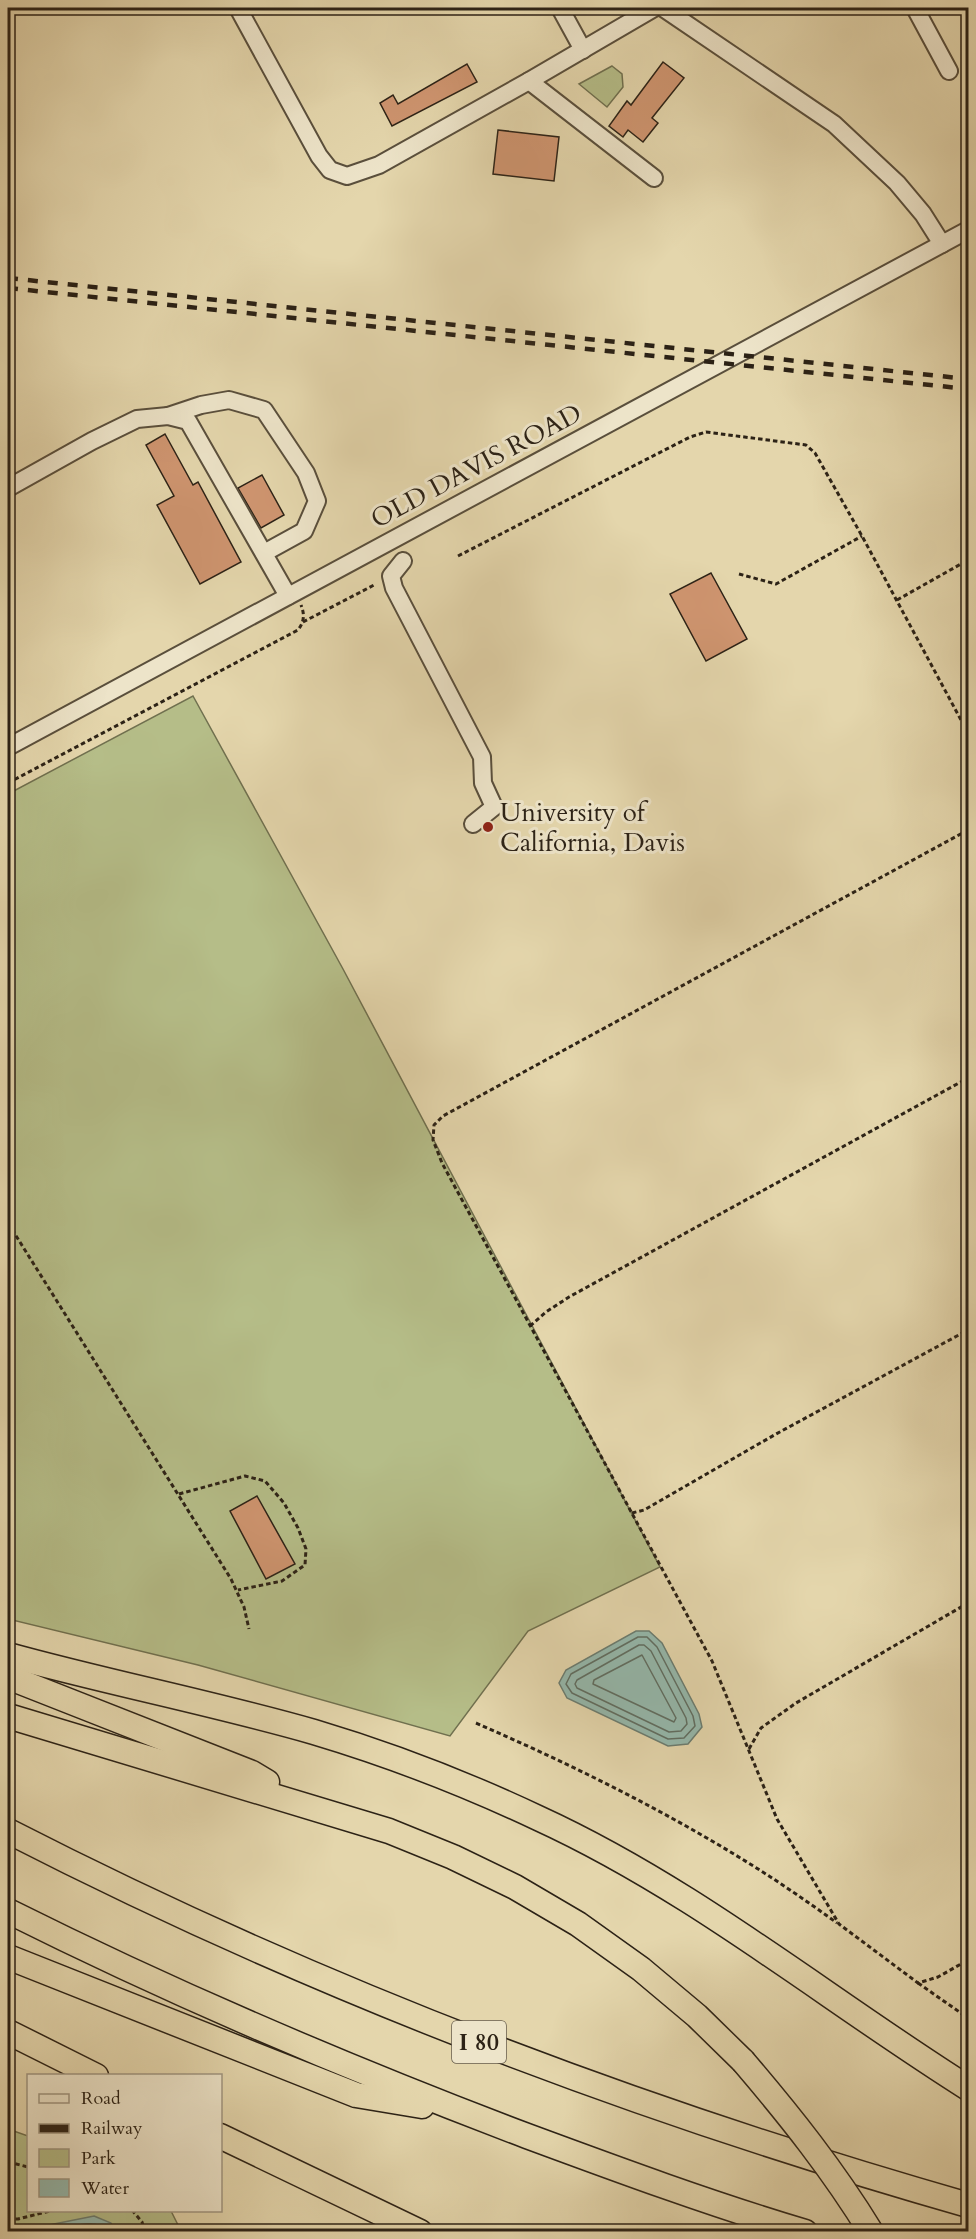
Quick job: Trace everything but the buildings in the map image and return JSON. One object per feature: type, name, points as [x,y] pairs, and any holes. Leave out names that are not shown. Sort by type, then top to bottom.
[{"type":"highway","points":[[8,1655],[314,1732],[395,1758],[475,1789],[600,1849],[668,1887],[732,1928],[903,2047],[969,2088]]},
{"type":"highway","points":[[8,1677],[252,1773],[316,1809]]},
{"type":"highway","points":[[8,1716],[389,1831],[453,1857],[515,1887],[560,1913],[641,1969],[696,2016],[743,2061],[797,2124],[844,2187],[871,2232]]},
{"type":"highway","name":"I 80","points":[[8,1832],[203,1926],[318,1977],[461,2035],[744,2138],[969,2205]]},
{"type":"highway","points":[[8,1911],[229,2015],[466,2113],[677,2190],[806,2232]]},
{"type":"highway","points":[[8,1957],[356,2095],[466,2113]]},
{"type":"highway","points":[[8,2032],[92,2074]]},
{"type":"highway","points":[[8,2050],[67,2074]]},
{"type":"highway","points":[[222,2137],[420,2232]]},
{"type":"street","points":[[238,8],[319,156],[330,170],[347,176],[379,165],[654,8]]},
{"type":"street","points":[[560,8],[583,50]]},
{"type":"street","points":[[663,8],[834,124],[897,183],[923,214],[942,244]]},
{"type":"street","points":[[915,8],[950,71]]},
{"type":"street","points":[[529,81],[654,178]]},
{"type":"street","name":"OLD DAVIS ROAD","points":[[8,747],[969,230]]},
{"type":"street","points":[[8,488],[137,419],[168,416],[201,405],[229,400],[264,410],[306,472],[317,501],[304,531],[264,553]]},
{"type":"street","points":[[168,416],[188,422],[264,553],[292,594]]},
{"type":"street","points":[[403,561],[391,576],[394,588],[482,757],[483,783],[494,807],[472,824]]},
{"type":"path","points":[[458,556],[690,437],[706,432],[806,445],[814,453],[862,536],[969,733]]},
{"type":"path","points":[[739,574],[776,584],[862,536]]},
{"type":"path","points":[[897,600],[969,560]]},
{"type":"path","points":[[303,622],[391,576]]},
{"type":"path","points":[[8,783],[298,630],[303,622],[304,611],[292,594]]},
{"type":"path","points":[[839,1924],[777,1819],[712,1661],[442,1162],[433,1140],[434,1125],[443,1116],[969,830]]},
{"type":"path","points":[[530,1326],[569,1297],[969,1078]]},
{"type":"path","points":[[8,1223],[179,1494],[237,1591],[244,1607],[249,1629]]},
{"type":"path","points":[[632,1513],[644,1510],[776,1434],[969,1330]]},
{"type":"path","points":[[179,1494],[245,1476],[265,1480],[284,1503],[298,1528],[306,1549],[305,1565],[282,1581],[237,1591]]},
{"type":"path","points":[[749,1749],[761,1728],[796,1702],[969,1603]]},
{"type":"path","points":[[476,1723],[550,1755],[665,1813],[770,1876],[969,2018]]},
{"type":"path","points":[[918,1983],[938,1977],[969,1960]]},
{"type":"path","points":[[8,2162],[27,2167]]},
{"type":"path","points":[[8,2219],[50,2212]]},
{"type":"path","points":[[133,2212],[142,2222],[145,2232]]},
{"type":"green space","points":[[612,66],[622,74],[623,87],[607,107],[579,84]]},
{"type":"green space","points":[[193,696],[343,969],[660,1567],[528,1631],[450,1736],[198,1665],[8,1619],[8,794]]},
{"type":"green space","points":[[8,2129],[27,2136],[27,2212],[172,2212],[181,2231],[8,2231]]},
{"type":"water","points":[[636,1631],[649,1631],[662,1643],[699,1714],[702,1727],[688,1744],[668,1746],[567,1698],[559,1683],[566,1670]]},
{"type":"water","points":[[94,2216],[111,2223],[115,2231],[8,2231],[8,2229],[49,2225]]},
{"type":"railway","points":[[8,278],[968,379]]},
{"type":"railway","points":[[8,288],[968,389]]},
{"type":"place","name":"University of California, Davis","points":[[488,827]]}]
